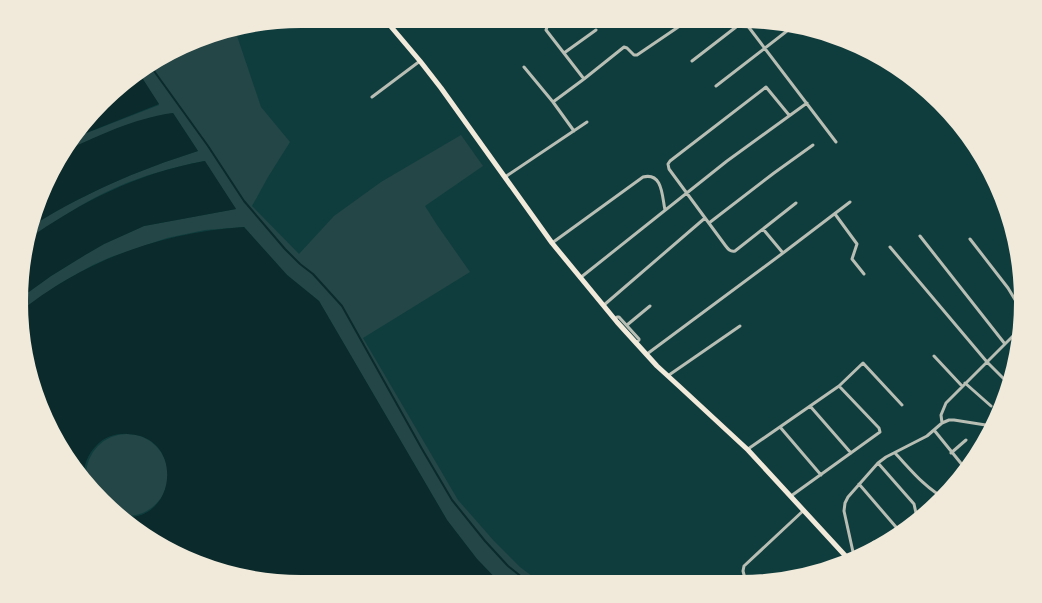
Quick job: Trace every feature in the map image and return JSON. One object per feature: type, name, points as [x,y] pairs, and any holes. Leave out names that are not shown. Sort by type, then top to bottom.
[{"type":"main road","points":[[390,25],[441,88],[552,243],[614,319],[680,387],[748,450],[849,556]]},
{"type":"street","points":[[550,25],[546,30],[584,79]]},
{"type":"street","points":[[553,102],[624,47],[634,55],[637,55],[681,25]]},
{"type":"street","points":[[692,61],[739,25]]},
{"type":"street","points":[[747,25],[836,142]]},
{"type":"street","points":[[716,86],[789,29]]},
{"type":"street","points":[[564,53],[596,30]]},
{"type":"street","points":[[372,97],[420,61]]},
{"type":"street","points":[[524,67],[574,131]]},
{"type":"street","points":[[789,115],[766,87],[670,162],[668,166],[686,193],[732,252],[796,203]]},
{"type":"street","points":[[580,278],[727,161],[807,103]]},
{"type":"street","points":[[505,178],[587,122]]},
{"type":"street","points":[[710,223],[813,145]]},
{"type":"street","points":[[552,243],[643,177],[649,176],[658,182],[665,210]]},
{"type":"street","points":[[647,354],[850,202]]},
{"type":"street","points":[[835,214],[857,244],[852,259],[864,274]]},
{"type":"street","points":[[603,306],[706,218]]},
{"type":"street","points":[[764,229],[783,253]]},
{"type":"street","points":[[920,236],[1005,344]]},
{"type":"street","points":[[970,239],[1008,288],[1017,303]]},
{"type":"street","points":[[890,247],[987,362],[1005,380]]},
{"type":"street","points":[[627,325],[650,306]]},
{"type":"street","points":[[614,319],[619,317],[640,339],[636,343]]},
{"type":"street","points":[[669,375],[740,326]]},
{"type":"street","points":[[942,423],[941,414],[943,408],[1015,334]]},
{"type":"street","points":[[934,356],[964,385],[991,406]]},
{"type":"street","points":[[748,450],[839,386],[863,363],[902,405]]},
{"type":"street","points":[[791,496],[880,432],[839,386]]},
{"type":"street","points":[[810,406],[851,453]]},
{"type":"street","points":[[853,554],[844,511],[845,503],[878,463],[927,436],[942,423],[949,420],[987,425]]},
{"type":"street","points":[[780,427],[821,475]]},
{"type":"street","points":[[934,430],[963,466]]},
{"type":"street","points":[[952,453],[966,440]]},
{"type":"street","points":[[895,453],[923,483],[938,495]]},
{"type":"street","points":[[878,463],[914,504],[917,514]]},
{"type":"street","points":[[859,484],[897,529]]},
{"type":"street","points":[[745,578],[744,566],[804,510]]},
{"type":"street","points":[[871,545],[874,542]]},
{"type":"shaded area","points":[[236,33],[261,107],[290,142],[252,206],[299,254],[334,216],[381,182],[461,135],[483,166],[425,206],[470,272],[363,338],[458,500],[494,541],[520,567],[534,578],[495,578],[477,559],[447,520],[319,301],[287,275],[244,227],[205,230],[167,238],[111,257],[59,284],[25,308],[25,294],[51,276],[104,244],[144,226],[236,209],[204,161],[159,172],[115,188],[80,206],[33,236],[36,223],[109,184],[153,166],[198,151],[173,113],[131,124],[72,148],[80,135],[159,105],[141,77],[163,62],[196,46]]},
{"type":"shaded area","points":[[141,77],[159,104],[81,135],[106,106]]},
{"type":"shaded area","points":[[173,113],[198,151],[153,166],[109,184],[36,223],[54,179],[72,148],[129,124]]},
{"type":"shaded area","points":[[205,161],[236,209],[144,226],[104,244],[51,276],[25,294],[27,265],[33,236],[68,213],[110,191],[156,173]]},
{"type":"shaded area","points":[[244,227],[287,275],[319,301],[447,520],[477,559],[495,578],[302,578],[265,576],[230,569],[196,557],[163,541],[127,516],[138,516],[152,509],[162,496],[167,480],[166,464],[159,449],[147,439],[128,434],[119,434],[106,438],[92,450],[84,472],[82,470],[54,424],[34,373],[27,338],[25,308],[69,278],[124,252],[152,243],[213,230]]},
{"type":"shaded area","points":[[119,434],[135,434],[150,441],[161,452],[168,467],[168,483],[161,498],[150,509],[135,516],[127,516],[106,497],[86,475],[86,467],[93,452],[104,441]]},
{"type":"waterway","points":[[153,69],[208,146],[244,201],[285,249],[313,274],[342,306],[452,500],[485,541],[508,566],[523,578]]}]
